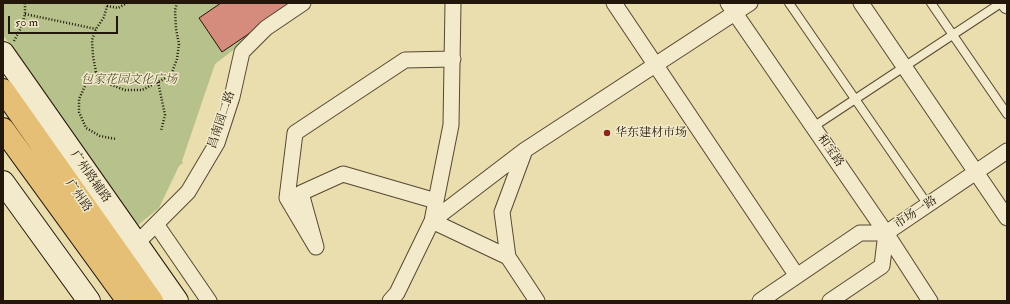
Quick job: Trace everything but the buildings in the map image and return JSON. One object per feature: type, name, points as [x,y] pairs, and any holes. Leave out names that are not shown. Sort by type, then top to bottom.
[{"type":"main road","name":"广州路辅路","points":[[3,54],[129,251],[177,301]]},
{"type":"main road","name":"广州路","points":[[3,90],[129,251],[152,301]]},
{"type":"main road","name":"广州路","points":[[3,129],[128,301]]},
{"type":"main road","points":[[3,182],[88,301]]},
{"type":"street","name":"昌南园二路","points":[[129,251],[188,192],[217,143],[232,97],[242,52],[266,28],[303,3]]},
{"type":"street","points":[[390,301],[397,293],[432,221],[451,125],[453,3]]},
{"type":"street","points":[[614,3],[797,276]]},
{"type":"street","points":[[432,221],[525,150],[656,65],[731,8],[750,3]]},
{"type":"street","points":[[861,3],[1007,218]]},
{"type":"street","name":"和宝路","points":[[731,8],[886,233],[930,301]]},
{"type":"street","points":[[436,201],[343,174],[301,193],[316,247],[287,198],[294,133],[405,60],[453,59]]},
{"type":"street","points":[[525,150],[502,212],[508,257],[537,301]]},
{"type":"street","name":"市场一路","points":[[760,301],[860,233],[886,233],[1007,151]]},
{"type":"street","points":[[432,221],[508,257]]},
{"type":"street","points":[[156,224],[209,301]]},
{"type":"street","points":[[830,301],[882,266],[886,233]]},
{"type":"lane","points":[[790,3],[928,205]]},
{"type":"lane","points":[[931,3],[1007,114]]},
{"type":"lane","points":[[814,127],[1001,3]]},
{"type":"path","points":[[3,54],[15,40],[22,26],[26,3]]},
{"type":"path","points":[[127,3],[118,8],[106,5],[104,17],[96,29],[92,40],[96,72],[106,83],[125,90],[142,90],[171,74],[179,44],[176,29],[175,10],[177,3]]},
{"type":"path","points":[[25,14],[96,29]]},
{"type":"path","points":[[96,72],[82,91],[79,99],[79,112],[86,128],[100,136],[116,139]]},
{"type":"path","points":[[158,82],[165,115],[161,131]]},
{"type":"green space","name":"包家花园文化广场","points":[[3,3],[295,3],[215,64],[182,161],[183,163],[179,166],[159,208],[137,226],[3,35]]},
{"type":"place","name":"华东建材市场","points":[[607,133]]}]
